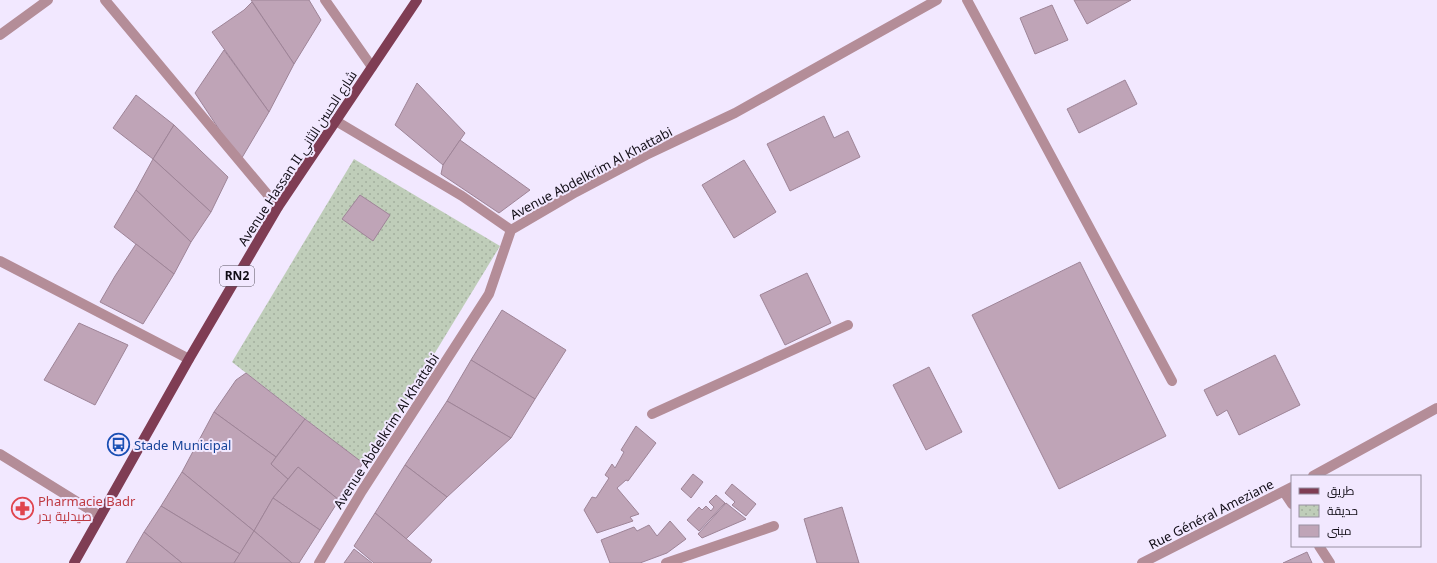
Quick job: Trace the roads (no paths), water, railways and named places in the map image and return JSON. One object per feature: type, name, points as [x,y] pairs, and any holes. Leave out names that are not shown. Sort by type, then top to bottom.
[{"type":"main road","name":"Avenue Hassan II شارع الحسن الثاني","points":[[74,563],[189,359],[278,207],[417,0]]},
{"type":"street","points":[[0,35],[48,0]]},
{"type":"street","points":[[105,0],[278,207]]},
{"type":"street","points":[[325,0],[372,67]]},
{"type":"street","name":"Avenue Abdelkrim Al Khattabi","points":[[319,563],[362,491],[489,294],[511,230],[576,192],[646,155],[735,113],[937,0]]},
{"type":"street","points":[[967,0],[1172,381]]},
{"type":"street","points":[[336,121],[462,196],[511,230]]},
{"type":"street","points":[[0,261],[189,359]]},
{"type":"street","points":[[652,414],[848,325]]},
{"type":"street","points":[[1315,475],[1437,408]]},
{"type":"street","points":[[0,454],[100,516]]},
{"type":"street","points":[[1288,490],[1291,500]]},
{"type":"street","name":"Rue Général Ameziane","points":[[1142,563],[1288,490]]},
{"type":"street","points":[[666,563],[774,526]]},
{"type":"street","points":[[1320,547],[1330,563]]},
{"type":"place","name":"Stade Municipal","points":[[119,445]]},
{"type":"place","name":"Pharmacie Badr صيدلية بدر","points":[[22,508]]}]
